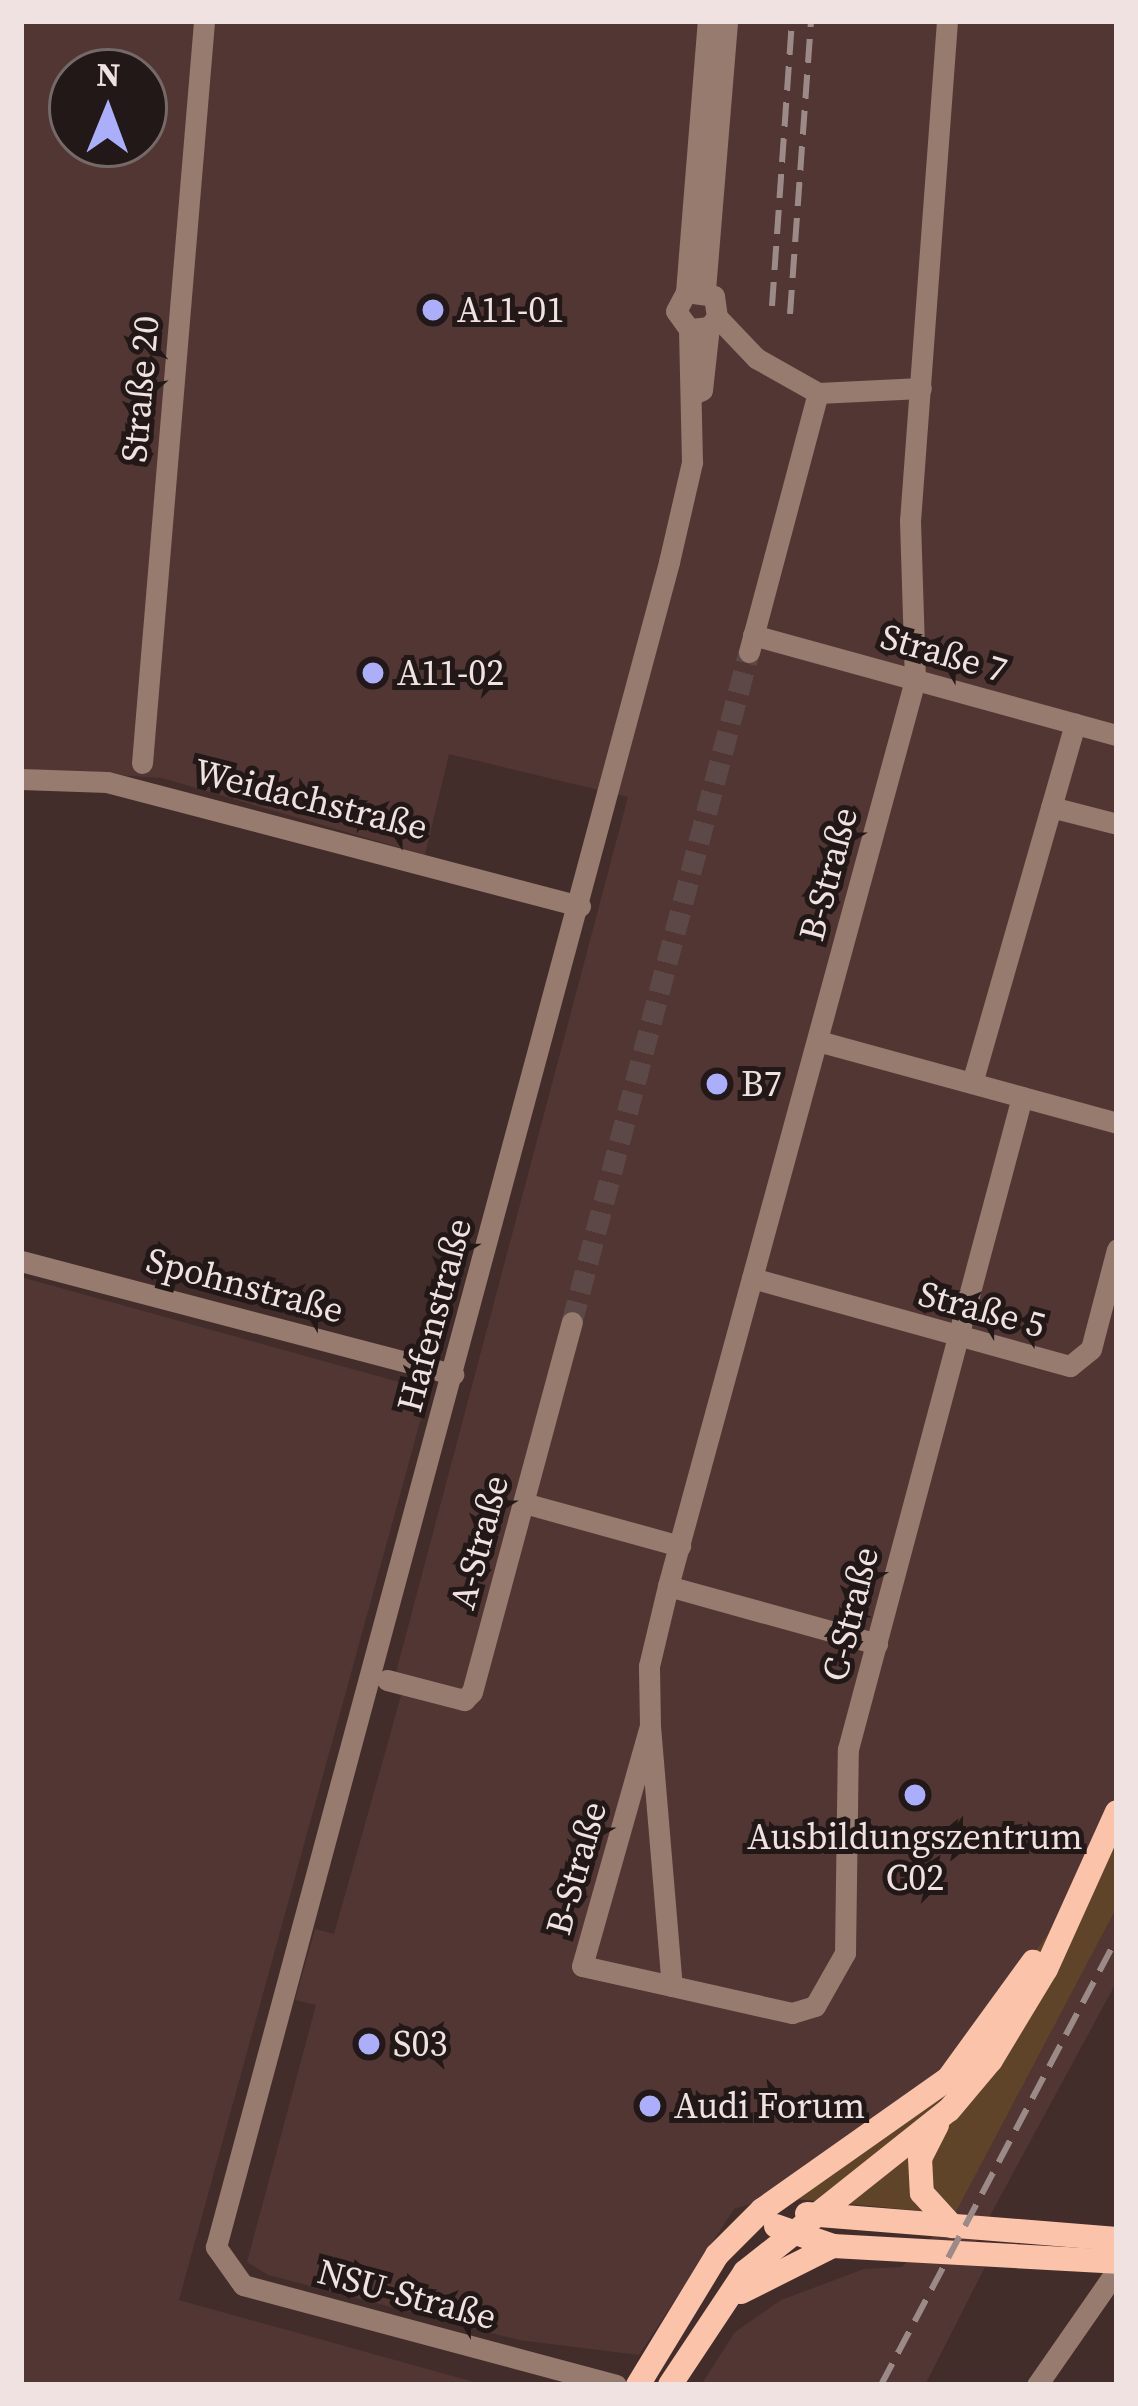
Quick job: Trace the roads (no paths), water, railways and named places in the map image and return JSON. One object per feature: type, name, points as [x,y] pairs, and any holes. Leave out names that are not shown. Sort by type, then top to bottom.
[{"type":"main road","points":[[952,2226],[922,2193],[920,2171],[926,2139],[1025,2007],[1117,1812]]},
{"type":"main road","points":[[638,2385],[685,2299],[762,2210],[947,2079],[1064,1922]]},
{"type":"main road","points":[[670,2385],[711,2316],[786,2234],[949,2110]]},
{"type":"main road","points":[[762,2210],[1117,2239]]},
{"type":"main road","points":[[762,2210],[786,2234],[833,2246],[1117,2266]]},
{"type":"main road","points":[[711,2316],[767,2275],[833,2246]]},
{"type":"street","name":"Straße 20","points":[[142,763],[203,21]]},
{"type":"street","points":[[705,324],[696,291],[708,21]]},
{"type":"street","points":[[728,21],[696,291],[676,311],[818,393],[921,388]]},
{"type":"street","name":"B-Straße","points":[[650,1726],[583,1966],[672,1986],[649,1666],[915,680],[910,520],[947,21]]},
{"type":"street","name":"Hafenstraße","points":[[218,2229],[580,906],[669,562],[692,461],[692,405],[702,390],[705,324]]},
{"type":"street","name":"Straße 7","points":[[818,393],[751,643],[915,680],[1117,735]]},
{"type":"street","points":[[972,1083],[1076,724]]},
{"type":"street","name":"Weidachstraße","points":[[21,779],[107,782],[580,906]]},
{"type":"street","points":[[1051,807],[1117,824]]},
{"type":"street","points":[[818,1041],[1117,1124]]},
{"type":"street","name":"C-Straße","points":[[672,1986],[792,2013],[815,2006],[844,1953],[848,1749],[954,1337],[1022,1097]]},
{"type":"street","name":"Straße 5","points":[[752,1278],[1070,1366],[1091,1349],[1117,1249]]},
{"type":"street","name":"Spohnstraße","points":[[21,1261],[453,1374]]},
{"type":"street","name":"A-Straße","points":[[387,1680],[464,1700],[472,1692],[572,1322]]},
{"type":"street","points":[[524,1503],[680,1546]]},
{"type":"street","points":[[668,1586],[877,1644]]},
{"type":"street","name":"NSU-Straße","points":[[218,2229],[221,2262],[243,2285],[616,2385]]},
{"type":"street","points":[[1037,2385],[1117,2266]]},
{"type":"tunnel","points":[[572,1322],[749,652]]},
{"type":"railway","points":[[772,306],[792,21]]},
{"type":"railway","points":[[790,314],[811,21]]},
{"type":"railway","points":[[881,2385],[1117,1938]]},
{"type":"place","name":"A11-01","points":[[433,310]]},
{"type":"place","name":"A11-02","points":[[373,673]]},
{"type":"place","name":"B7","points":[[717,1084]]},
{"type":"place","name":"Ausbildungszentrum C02","points":[[915,1795]]},
{"type":"place","name":"S03","points":[[369,2044]]},
{"type":"place","name":"Audi Forum","points":[[650,2106]]}]
